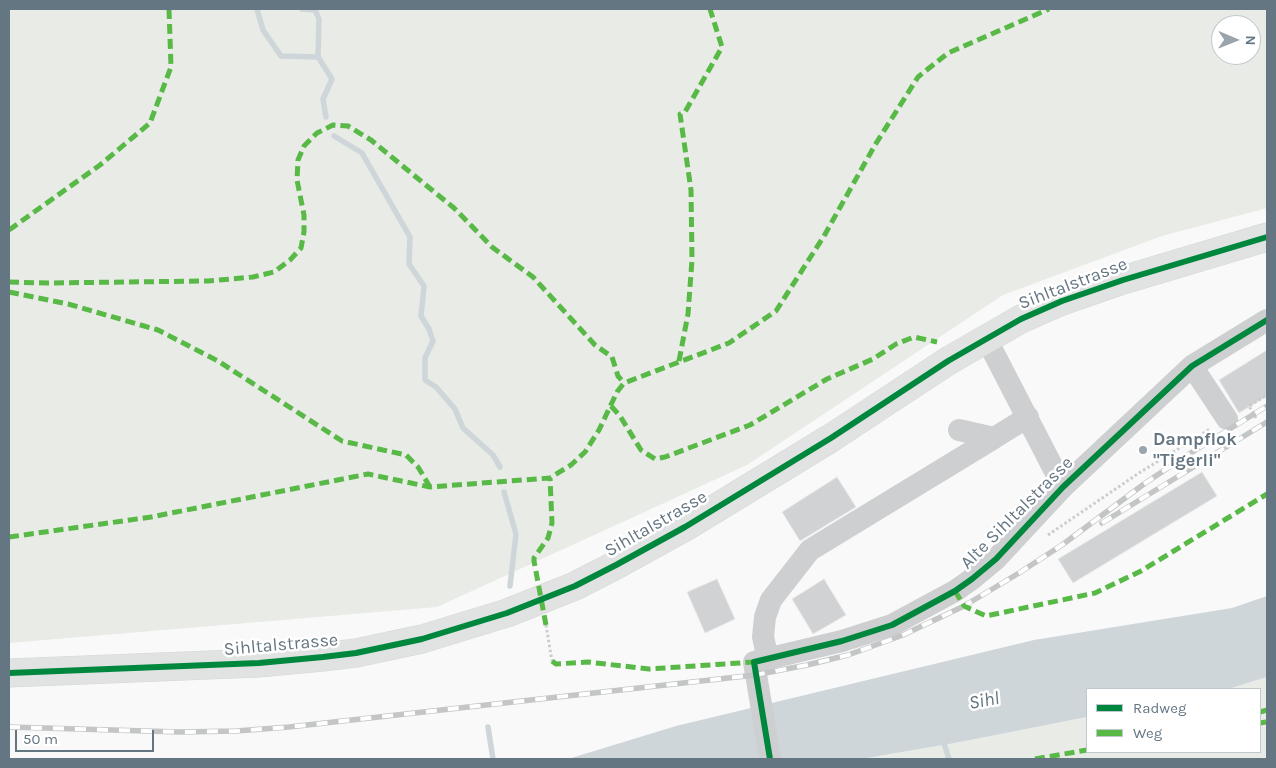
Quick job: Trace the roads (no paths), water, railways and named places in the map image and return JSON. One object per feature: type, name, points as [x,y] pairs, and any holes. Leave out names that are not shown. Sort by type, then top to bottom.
[{"type":"main road","name":"Sihltalstrasse","points":[[9,673],[259,663],[323,657],[356,653],[422,640],[507,614],[575,586],[685,527],[831,438],[948,361],[1021,319],[1062,301],[1139,274],[1267,236]]},
{"type":"street","name":"Alte Sihltalstrasse","points":[[768,659],[842,641],[892,625],[955,591],[996,559],[1063,487],[1192,366],[1267,320]]},
{"type":"street","points":[[986,338],[1063,487]]},
{"type":"street","points":[[1192,366],[1227,419]]},
{"type":"street","points":[[770,759],[754,662],[768,659],[763,637],[765,617],[771,600],[810,550],[1028,417]]},
{"type":"street","points":[[959,430],[994,438]]},
{"type":"water","name":"Sihl","points":[[1267,596],[1267,677],[1231,688],[1086,688],[1086,717],[861,759],[568,759],[676,726],[1034,640],[1232,608]]},
{"type":"waterway","points":[[257,9],[263,30],[281,56],[318,57],[332,79],[323,99],[326,117]]},
{"type":"waterway","points":[[302,9],[315,10],[319,19],[318,57]]},
{"type":"waterway","points":[[334,136],[362,153],[410,237],[409,264],[424,286],[421,316],[429,329],[433,341],[425,358],[425,380],[436,387],[455,409],[463,428],[493,455],[500,467]]},
{"type":"waterway","points":[[504,492],[516,534],[510,586]]},
{"type":"waterway","points":[[488,727],[493,759]]},
{"type":"waterway","points":[[943,740],[949,759]]},
{"type":"railway","points":[[9,727],[180,732],[236,731],[289,727],[755,675],[848,655],[903,635],[964,606],[1062,545],[1181,459],[1267,406]]},
{"type":"railway","points":[[1102,523],[1267,422]]},
{"type":"place","name":"Dampflok \"Tigerli\"","points":[[1143,450]]}]
